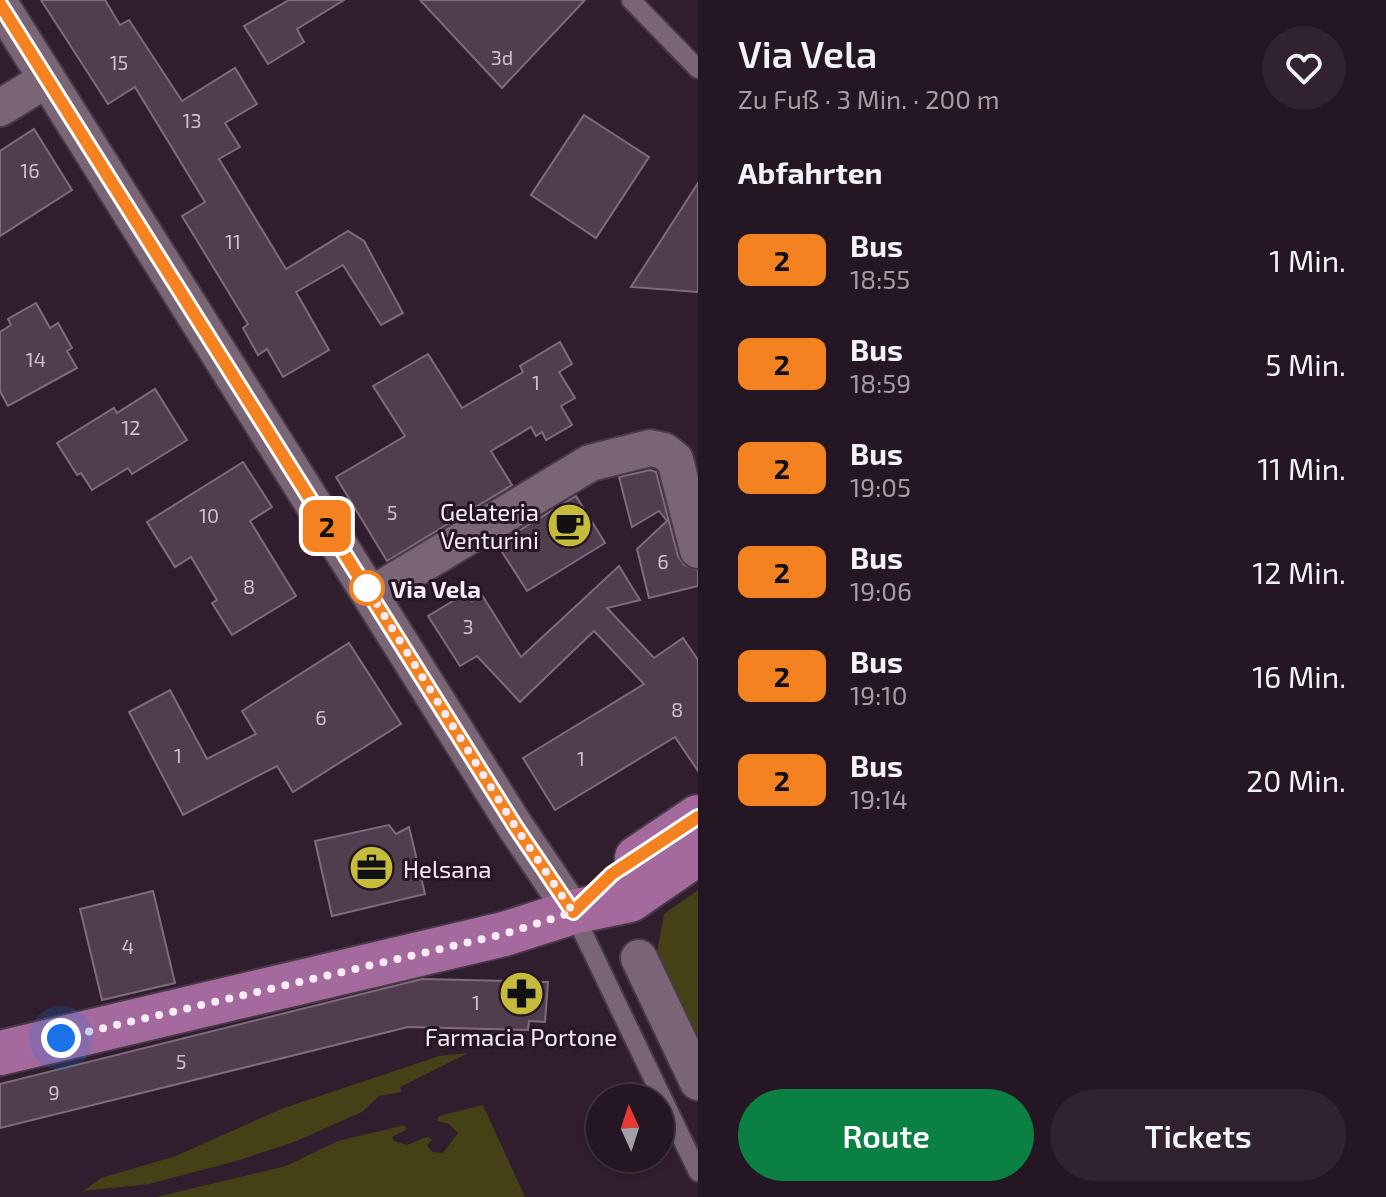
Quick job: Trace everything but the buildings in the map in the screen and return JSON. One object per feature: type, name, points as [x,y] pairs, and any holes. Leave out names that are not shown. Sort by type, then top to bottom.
[{"type":"main road","points":[[573,912],[612,874],[698,817]]},
{"type":"main road","points":[[0,1053],[504,934],[573,912],[630,900],[698,853]]},
{"type":"street","points":[[0,4],[515,826],[573,912]]},
{"type":"street","points":[[0,108],[47,79]]},
{"type":"street","points":[[371,595],[590,463],[650,448],[664,451],[675,460],[698,550]]},
{"type":"street","points":[[639,958],[698,1082]]},
{"type":"lane","points":[[631,0],[698,69]]},
{"type":"lane","points":[[573,912],[698,1172]]},
{"type":"shaded area","points":[[698,890],[698,1053],[656,959],[664,914]]},
{"type":"shaded area","points":[[468,1053],[400,1087],[401,1092],[379,1096],[362,1112],[294,1142],[149,1184],[83,1191],[101,1178],[176,1156],[281,1109],[439,1056]]},
{"type":"shaded area","points":[[483,1105],[525,1197],[156,1197],[286,1166],[338,1141],[405,1125],[406,1130],[392,1137],[394,1141],[407,1145],[427,1137],[432,1139],[427,1146],[433,1152],[443,1153],[458,1133],[449,1124],[437,1121],[439,1116]]},
{"type":"bus line","name":"2","points":[[0,4],[536,860],[573,912],[612,874],[698,817]]},
{"type":"place","name":"Gelateria Venturini","points":[[570,525]]},
{"type":"place","name":"Via Vela","points":[[367,588]]},
{"type":"place","name":"Helsana","points":[[372,868]]},
{"type":"place","name":"Farmacia Portone","points":[[521,994]]},
{"type":"route","points":[[61,1038],[504,934],[573,912],[536,860],[367,588]]}]
